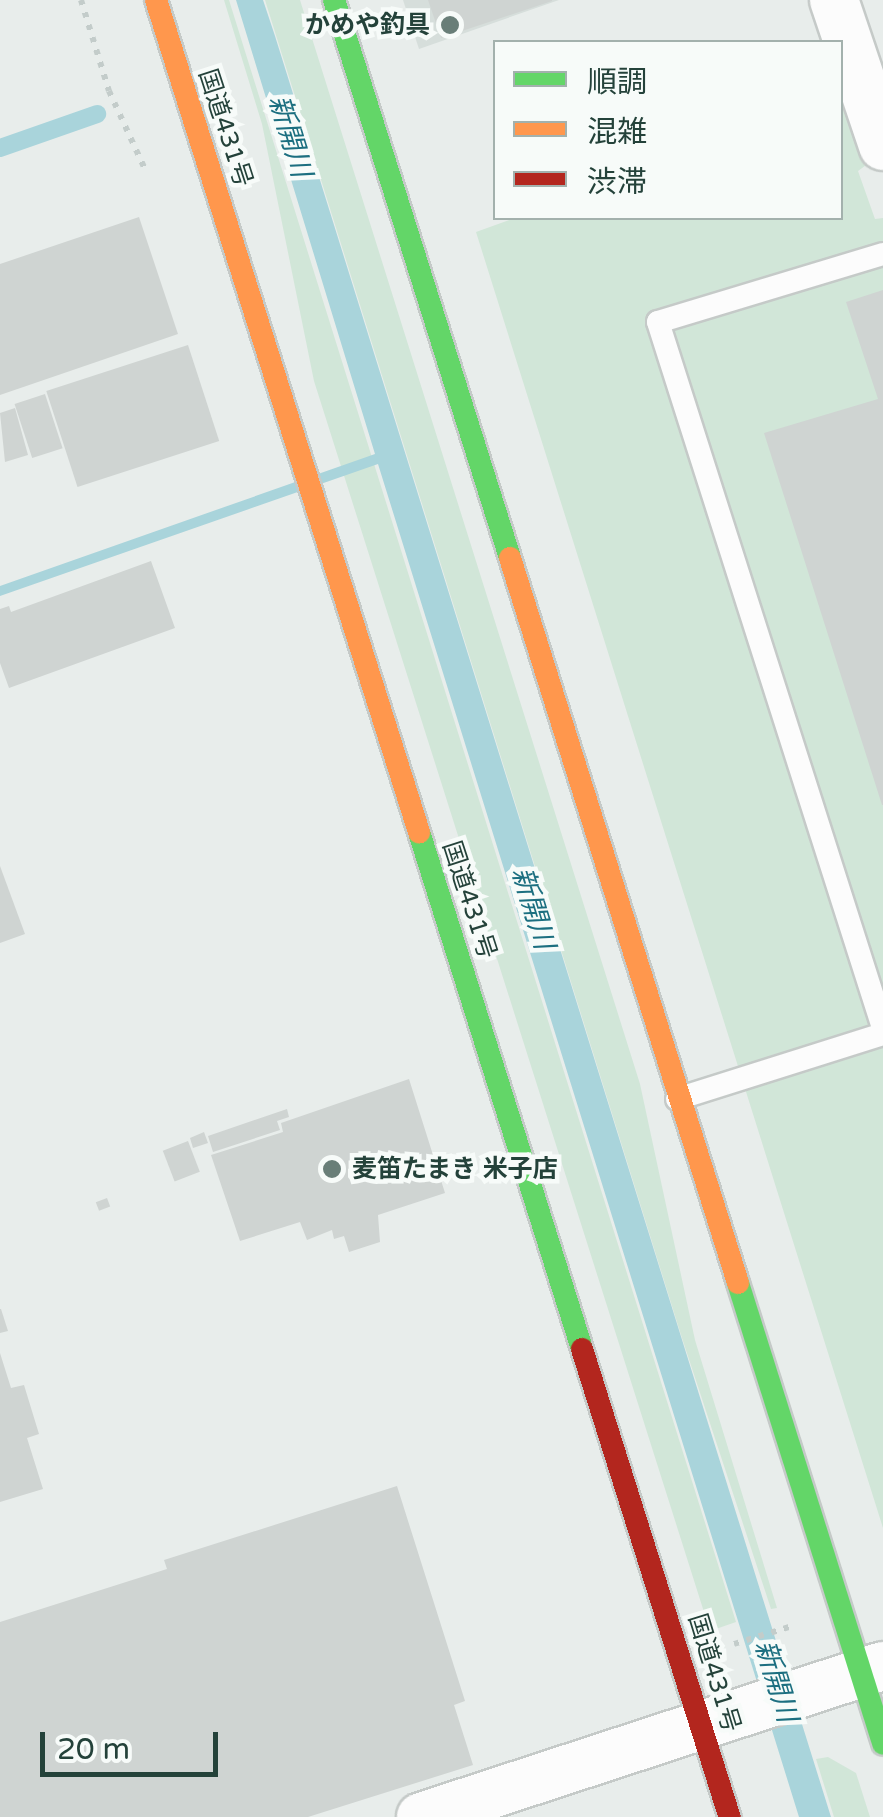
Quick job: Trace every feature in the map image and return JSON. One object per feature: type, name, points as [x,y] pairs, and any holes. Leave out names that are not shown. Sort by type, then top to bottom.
[{"type":"highway","name":"国道431号","points":[[156,0],[711,1721],[730,1817]]},
{"type":"highway","points":[[334,0],[883,1744]]},
{"type":"street","points":[[834,0],[883,146]]},
{"type":"street","points":[[420,1817],[862,1673]]},
{"type":"lane","points":[[678,1099],[883,1031],[658,322],[883,254]]},
{"type":"path","points":[[716,1650],[790,1627]]},
{"type":"shaded area","name":"かめや釣具","points":[[403,0],[559,0],[419,49]]},
{"type":"green space","points":[[224,0],[229,0],[736,1622],[710,1631],[314,381],[262,124]]},
{"type":"green space","points":[[265,0],[300,0],[640,1084],[695,1340],[777,1608],[771,1609],[681,1335]]},
{"type":"green space","points":[[851,96],[873,160],[858,171],[875,219],[883,218],[883,1528],[476,232],[509,220],[843,220],[843,98]]},
{"type":"green space","points":[[828,1757],[856,1773],[870,1817],[834,1817],[816,1759]]},
{"type":"water","name":"新開川","points":[[236,0],[263,0],[275,36],[831,1817],[799,1817],[378,464],[0,596],[0,586],[375,454]]},
{"type":"building","name":"かめや釣具","points":[[428,0],[552,0],[552,1],[441,38]]},
{"type":"building","points":[[139,217],[178,334],[0,395],[0,264]]},
{"type":"building","points":[[883,290],[882,805],[764,433],[878,399],[846,302]]},
{"type":"building","points":[[188,345],[219,441],[78,487],[46,391]]},
{"type":"building","points":[[45,394],[63,448],[32,458],[15,404]]},
{"type":"building","points":[[15,408],[28,455],[5,462],[0,413]]},
{"type":"building","points":[[151,561],[175,628],[9,688],[0,663],[0,609],[9,606],[11,612]]},
{"type":"building","points":[[0,866],[25,934],[0,943]]},
{"type":"building","points":[[409,1079],[445,1193],[378,1215],[380,1242],[349,1252],[344,1236],[334,1239],[332,1230],[307,1240],[300,1222],[240,1241],[211,1155],[283,1132],[281,1123]]},
{"type":"building","points":[[287,1109],[289,1117],[277,1121],[280,1130],[213,1152],[208,1136]]},
{"type":"building","points":[[204,1132],[208,1143],[193,1148],[190,1138]]},
{"type":"building","points":[[188,1141],[200,1172],[175,1181],[163,1151]]},
{"type":"building","points":[[107,1198],[110,1206],[99,1211],[96,1202]]},
{"type":"building","points":[[0,1309],[8,1331],[0,1333]]},
{"type":"building","points":[[0,1353],[11,1388],[24,1385],[39,1434],[27,1438],[43,1489],[0,1502]]},
{"type":"building","points":[[397,1486],[465,1701],[454,1705],[473,1765],[308,1817],[0,1817],[0,1622],[167,1569],[164,1560]]},
{"type":"waterway","points":[[0,148],[97,114]]},
{"type":"traffic: fast","points":[[334,0],[510,558]]},
{"type":"traffic: fast","points":[[419,832],[582,1349]]},
{"type":"traffic: fast","points":[[738,1283],[883,1744]]},
{"type":"traffic: slow","points":[[156,0],[419,832]]},
{"type":"traffic: slow","points":[[510,558],[738,1283]]},
{"type":"traffic: jam","points":[[582,1349],[730,1817]]},
{"type":"place","name":"かめや釣具","points":[[450,25]]},
{"type":"place","name":"麦笛たまき 米子店","points":[[332,1169]]}]
